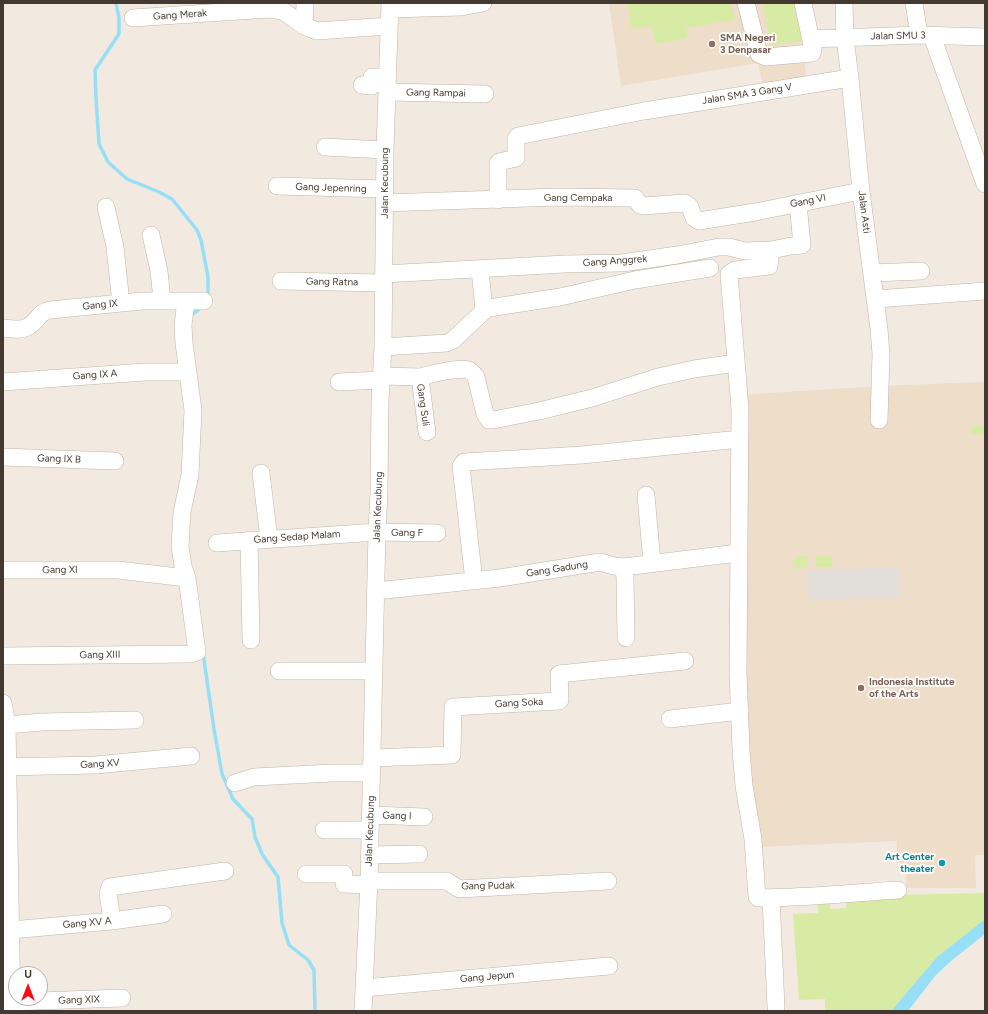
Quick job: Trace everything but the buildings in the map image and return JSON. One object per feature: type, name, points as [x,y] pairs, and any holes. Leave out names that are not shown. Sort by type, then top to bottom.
[{"type":"street","points":[[304,26],[305,3]]},
{"type":"street","points":[[390,6],[461,7],[483,3]]},
{"type":"street","points":[[746,3],[759,54],[766,57],[811,54],[813,50],[803,3]]},
{"type":"street","name":"Jalan Asti","points":[[844,3],[845,38],[876,299],[881,354],[879,420]]},
{"type":"street","points":[[914,3],[925,35],[984,179]]},
{"type":"street","name":"Gang Merak","points":[[133,18],[180,9],[269,6],[283,11],[304,26],[317,31],[389,26]]},
{"type":"street","name":"Jalan Kecubung","points":[[363,1011],[371,822],[373,671],[383,347],[385,150],[390,6]]},
{"type":"street","name":"Jalan SMU 3","points":[[811,39],[925,35],[985,37]]},
{"type":"street","name":"Gang Rampai","points":[[362,86],[372,86],[372,77],[387,85],[485,94]]},
{"type":"street","name":"Jalan SMA 3 Gang V","points":[[498,200],[498,164],[499,162],[516,158],[516,139],[518,136],[644,111],[850,78]]},
{"type":"street","points":[[325,147],[385,150]]},
{"type":"street","name":"Gang Jepenring","points":[[277,186],[385,196]]},
{"type":"street","name":"Gang VI","points":[[755,212],[862,191]]},
{"type":"street","name":"Gang Cempaka","points":[[385,196],[498,200],[558,197],[635,198],[640,205],[643,206],[685,203],[690,207],[694,218],[699,221],[755,212]]},
{"type":"street","name":"Gang Anggrek","points":[[383,279],[480,268],[622,262],[729,247],[745,251],[772,250],[802,245],[798,203]]},
{"type":"street","points":[[106,207],[115,247],[121,303]]},
{"type":"street","points":[[150,235],[159,271],[162,300]]},
{"type":"street","points":[[772,250],[769,266],[735,270],[729,274],[740,410],[738,672],[741,750],[744,786],[753,839],[757,896],[758,898],[771,898],[898,890]]},
{"type":"street","points":[[480,268],[484,311]]},
{"type":"street","points":[[383,347],[447,343],[453,340],[489,308],[560,297],[635,280],[710,268]]},
{"type":"street","points":[[872,272],[921,271]]},
{"type":"street","name":"Gang Ratna","points":[[281,281],[383,279]]},
{"type":"street","points":[[876,299],[985,291]]},
{"type":"street","name":"Gang IX","points":[[3,328],[20,329],[28,327],[41,313],[46,311],[162,300],[204,301]]},
{"type":"street","points":[[186,301],[183,325],[184,342],[193,410],[190,476],[182,512],[180,547],[183,566],[187,578]]},
{"type":"street","name":"Gang Suli","points":[[340,382],[382,378],[420,377],[462,369],[471,371],[476,377],[485,414],[489,420],[496,420],[592,398],[658,377],[694,369],[736,363]]},
{"type":"street","name":"Gang IX A","points":[[3,382],[145,372],[188,372]]},
{"type":"street","name":"Gang Suli","points":[[420,377],[428,432]]},
{"type":"street","points":[[474,581],[461,466],[464,462],[582,455],[740,439]]},
{"type":"street","name":"Gang IX B","points":[[3,457],[115,461]]},
{"type":"street","points":[[261,473],[269,539]]},
{"type":"street","points":[[646,495],[652,563]]},
{"type":"street","name":"Gang F","points":[[377,532],[437,533]]},
{"type":"street","name":"Gang Sedap Malam","points":[[217,543],[377,532]]},
{"type":"street","points":[[249,540],[251,640]]},
{"type":"street","name":"Gang Gadung","points":[[376,591],[500,578],[600,562],[624,567],[738,554]]},
{"type":"street","points":[[624,567],[626,638]]},
{"type":"street","name":"Gang XI","points":[[3,570],[118,570],[187,578]]},
{"type":"street","name":"Gang XIII","points":[[3,656],[191,654],[197,652],[187,578]]},
{"type":"street","name":"Gang Soka","points":[[372,766],[452,755],[453,708],[559,701],[559,674],[685,661]]},
{"type":"street","points":[[279,671],[373,671]]},
{"type":"street","points":[[3,703],[8,725],[5,767],[11,966]]},
{"type":"street","points":[[670,719],[740,712]]},
{"type":"street","points":[[8,725],[48,722],[135,720]]},
{"type":"street","name":"Gang XV","points":[[5,767],[95,765],[191,756]]},
{"type":"street","points":[[234,783],[254,777],[332,773],[372,766]]},
{"type":"street","name":"Gang I","points":[[324,830],[371,822],[424,816]]},
{"type":"street","points":[[370,855],[419,854]]},
{"type":"street","points":[[112,921],[108,892],[110,887],[225,872]]},
{"type":"street","points":[[306,874],[344,874],[344,884],[369,883]]},
{"type":"street","name":"Gang Pudak","points":[[369,883],[447,881],[459,888],[608,881]]},
{"type":"street","points":[[771,898],[776,1007]]},
{"type":"street","name":"Gang XV A","points":[[11,930],[112,921],[163,914]]},
{"type":"street","name":"Gang Jepun","points":[[364,988],[609,966]]},
{"type":"street","name":"Gang XIX","points":[[48,1003],[122,998]]},
{"type":"shaded area","name":"SMA Negeri 3 Denpasar","points":[[609,3],[806,3],[804,60],[807,79],[763,87],[758,63],[621,86]]},
{"type":"shaded area","name":"Indonesia Institute of the Arts","points":[[985,378],[985,855],[975,855],[976,888],[906,888],[907,863],[896,863],[897,841],[758,847],[740,775],[739,395],[880,386],[984,382]]},
{"type":"shaded area","points":[[898,567],[899,597],[809,600],[808,571]]},
{"type":"green space","points":[[628,3],[731,3],[735,20],[686,28],[687,38],[655,44],[652,26],[631,29]]},
{"type":"green space","points":[[763,3],[798,3],[804,40],[770,45]]},
{"type":"green space","points":[[972,426],[985,426],[985,435],[971,434]]},
{"type":"green space","points":[[829,555],[831,557],[832,567],[816,567],[816,556]]},
{"type":"green space","points":[[798,556],[808,556],[808,567],[793,568],[793,561]]},
{"type":"green space","points":[[985,893],[985,919],[937,957],[891,1011],[825,1011],[825,999],[799,1000],[793,914],[818,913],[818,899],[830,898],[830,909],[846,908],[846,898],[893,895]]},
{"type":"water","points":[[985,919],[985,934],[935,976],[908,1011],[891,1011],[937,957]]},
{"type":"waterway","points":[[116,3],[119,18],[119,34],[95,70],[99,144],[108,162],[127,179],[172,199],[197,230],[201,240],[208,277],[208,299]]},
{"type":"waterway","points":[[190,316],[202,307]]},
{"type":"waterway","points":[[203,653],[222,774],[233,799],[252,819],[255,837],[262,854],[278,877],[282,923],[289,945],[308,960],[314,970],[315,1011]]},
{"type":"place","name":"SMA Negeri 3 Denpasar","points":[[712,44]]},
{"type":"place","name":"Indonesia Institute of the Arts","points":[[861,688]]},
{"type":"place","name":"Art Center theater","points":[[942,863]]}]
